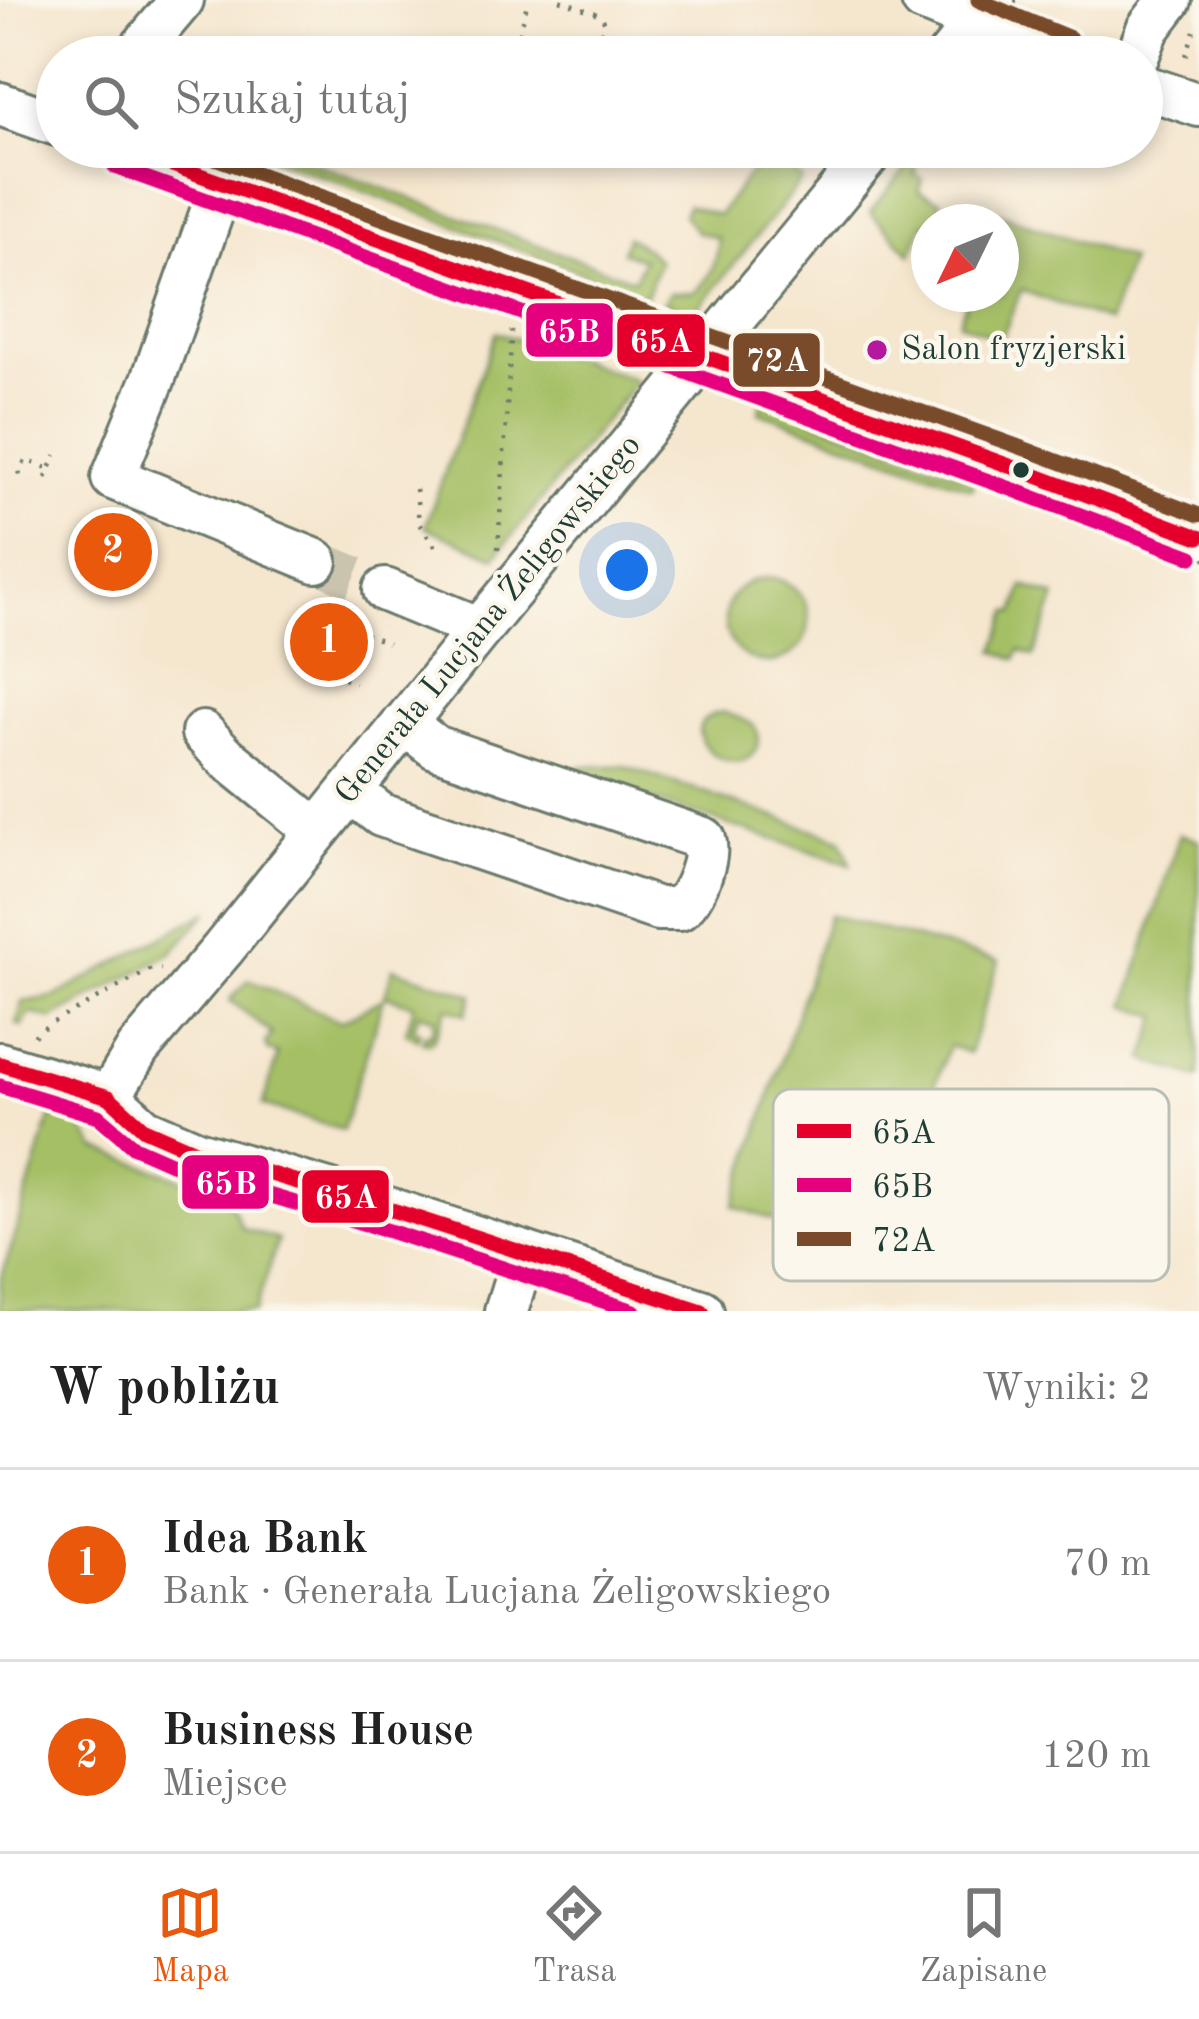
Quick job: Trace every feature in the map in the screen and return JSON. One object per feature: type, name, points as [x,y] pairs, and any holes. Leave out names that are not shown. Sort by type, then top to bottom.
[{"type":"street","points":[[152,36],[182,0]]},
{"type":"street","points":[[923,0],[985,11],[1027,36]]},
{"type":"street","points":[[1145,36],[1170,0]]},
{"type":"street","points":[[965,36],[985,11]]},
{"type":"street","points":[[1163,93],[1199,106]]},
{"type":"street","points":[[0,104],[36,117]]},
{"type":"street","points":[[180,168],[1199,537]]},
{"type":"street","name":"Generała Lucjana Żeligowskiego","points":[[109,1096],[139,1049],[858,168]]},
{"type":"street","points":[[222,183],[153,380],[112,478],[316,561]]},
{"type":"street","points":[[385,590],[480,629]]},
{"type":"street","points":[[350,791],[381,815],[653,908],[680,909],[689,900],[707,851],[704,839],[435,748],[404,723]]},
{"type":"street","points":[[203,733],[317,831]]},
{"type":"street","points":[[15,1051],[109,1096],[143,1129],[183,1147],[702,1311]]},
{"type":"street","points":[[506,1311],[524,1252]]},
{"type":"path","points":[[519,36],[528,0]]},
{"type":"path","points":[[560,0],[601,15],[605,23],[600,36]]},
{"type":"path","points":[[1186,56],[1190,44]]},
{"type":"path","points":[[503,559],[497,546],[512,327]]},
{"type":"path","points":[[46,478],[56,455]]},
{"type":"path","points":[[19,475],[25,460],[50,469]]},
{"type":"path","points":[[416,489],[419,524],[440,553]]},
{"type":"path","points":[[365,634],[388,643]]},
{"type":"path","points":[[332,675],[356,683]]},
{"type":"path","points":[[15,1051],[48,1025],[150,970],[167,969]]},
{"type":"green space","points":[[301,168],[327,168],[634,280],[643,259],[622,252],[627,237],[659,261],[646,296]]},
{"type":"green space","points":[[754,168],[789,168],[802,180],[698,309],[692,312],[664,302],[670,293],[695,292],[715,261],[718,238],[697,232],[683,215],[687,205],[718,215]]},
{"type":"green space","points":[[907,168],[916,168],[915,175],[923,179],[918,191],[941,201],[911,204],[911,254],[870,212]]},
{"type":"green space","points":[[1019,220],[1130,260],[1108,322],[1021,290],[1019,295]]},
{"type":"green space","points":[[963,312],[1012,312],[1001,340],[959,322]]},
{"type":"green space","points":[[496,332],[636,382],[495,557],[425,527]]},
{"type":"green space","points":[[762,401],[975,480],[972,488],[759,412]]},
{"type":"green space","points":[[767,578],[797,590],[809,620],[797,650],[767,662],[737,650],[725,620],[737,590]]},
{"type":"green space","points":[[1024,586],[1056,597],[1034,656],[1020,650],[1016,659],[995,651]]},
{"type":"green space","points":[[722,712],[755,727],[758,744],[747,759],[718,757],[702,742],[701,724]]},
{"type":"green space","points":[[526,754],[549,767],[571,771],[584,766],[624,766],[841,839],[851,864],[572,775],[563,786]]},
{"type":"green space","points":[[1180,834],[1199,840],[1199,1078],[1144,1060],[1159,1016],[1126,1005]]},
{"type":"green space","points":[[209,911],[171,953],[52,1019],[30,1013],[23,1026],[16,1024],[23,1002],[54,997]]},
{"type":"green space","points":[[829,915],[999,961],[969,1053],[949,1046],[934,1089],[773,1089],[773,1220],[734,1206]]},
{"type":"green space","points":[[393,968],[473,995],[466,1014],[447,1008],[429,1043],[422,1041],[425,1034],[431,1035],[436,1019],[419,1013],[413,1029],[420,1032],[417,1039],[406,1032],[414,1005],[385,995]]},
{"type":"green space","points":[[249,980],[341,1021],[384,998],[342,1130],[263,1105],[278,1054],[265,1043],[272,1034],[230,1000]]},
{"type":"green space","points":[[51,1115],[79,1123],[96,1149],[226,1194],[242,1228],[278,1240],[255,1311],[0,1311],[0,1283]]},
{"type":"tunnel","points":[[316,561],[385,590]]},
{"type":"transit line","name":"72A","points":[[978,0],[1065,36]]},
{"type":"transit line","name":"65B","points":[[118,168],[1192,557]]},
{"type":"transit line","name":"65A","points":[[180,168],[1199,537]]},
{"type":"transit line","name":"72A","points":[[242,168],[1199,515]]},
{"type":"transit line","name":"65A","points":[[0,1064],[109,1097],[144,1129],[197,1152],[702,1311]]},
{"type":"transit line","name":"65B","points":[[0,1086],[98,1116],[134,1147],[191,1172],[634,1311]]},
{"type":"place","name":"Salon fryzjerski","points":[[877,350]]},
{"type":"place","name":"Business House","points":[[113,552]]},
{"type":"place","name":"Idea Bank","points":[[329,642]]}]
